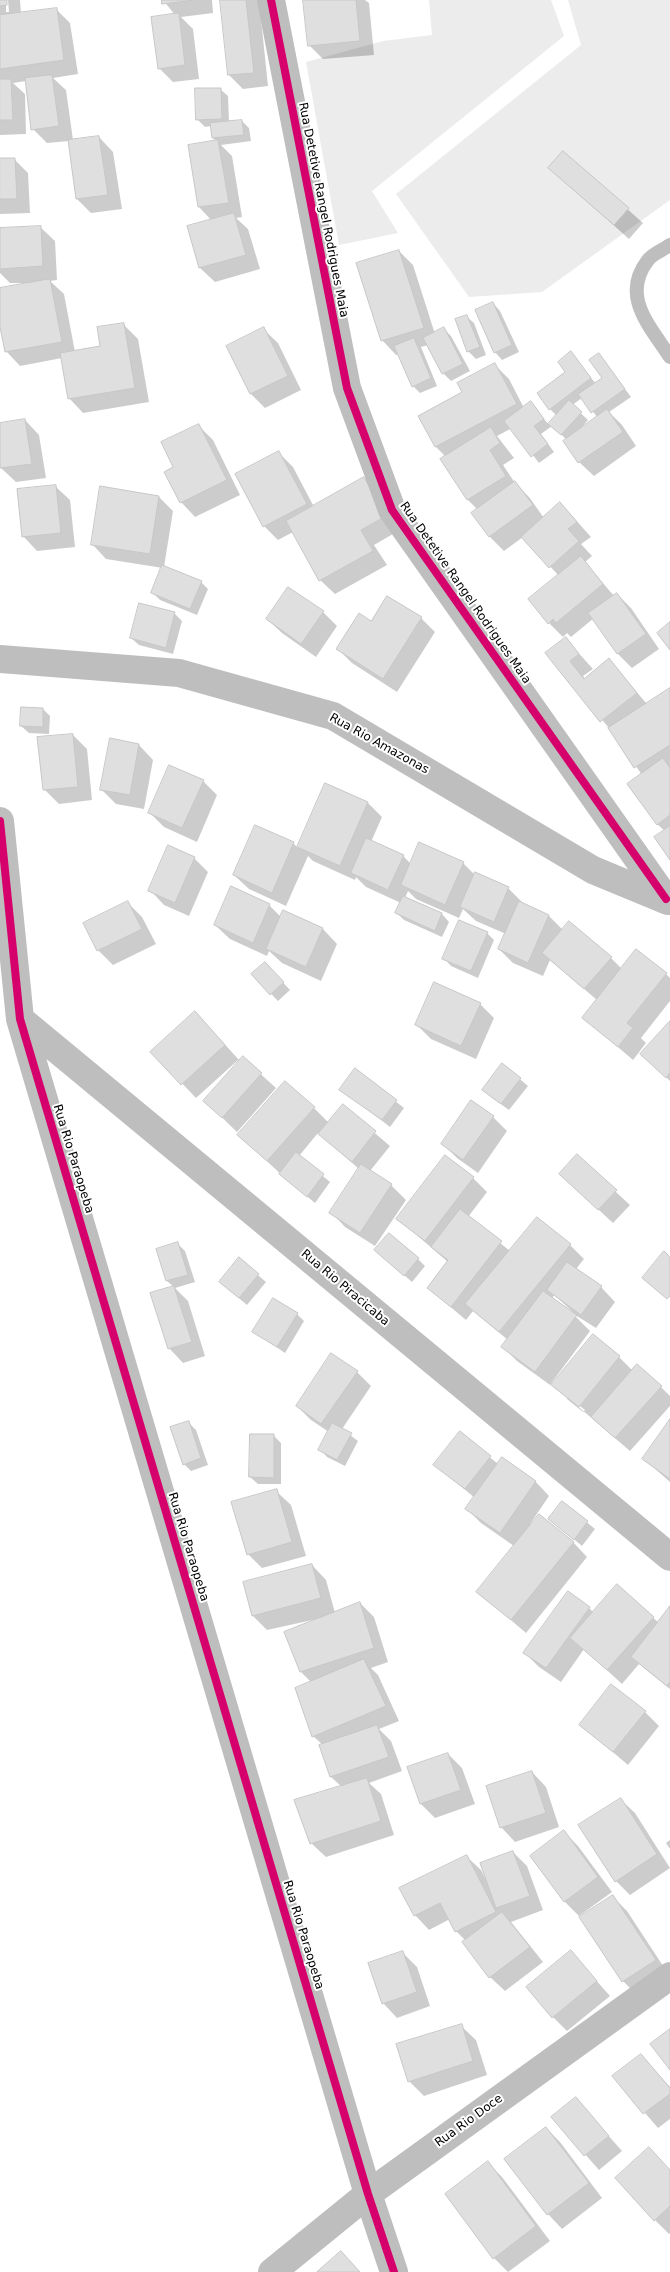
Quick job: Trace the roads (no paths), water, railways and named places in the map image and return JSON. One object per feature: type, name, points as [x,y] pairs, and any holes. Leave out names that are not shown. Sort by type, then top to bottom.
[{"type":"street","name":"Rua Detetive Rangel Rodrigues Maia","points":[[271,0],[347,388],[392,510],[668,901]]},
{"type":"street","name":"Rua Rio Amazonas","points":[[0,659],[179,673],[333,716],[593,870],[668,901]]},
{"type":"street","name":"Rua Rio Paraopeba","points":[[0,821],[20,1019],[368,2194],[394,2272]]},
{"type":"street","name":"Rua Rio Piracicaba","points":[[20,1019],[670,1557]]},
{"type":"street","name":"Rua Rio Doce","points":[[272,2272],[368,2194],[670,1976]]},
{"type":"lane","points":[[670,245],[648,259],[636,283],[637,307],[670,356]]}]
